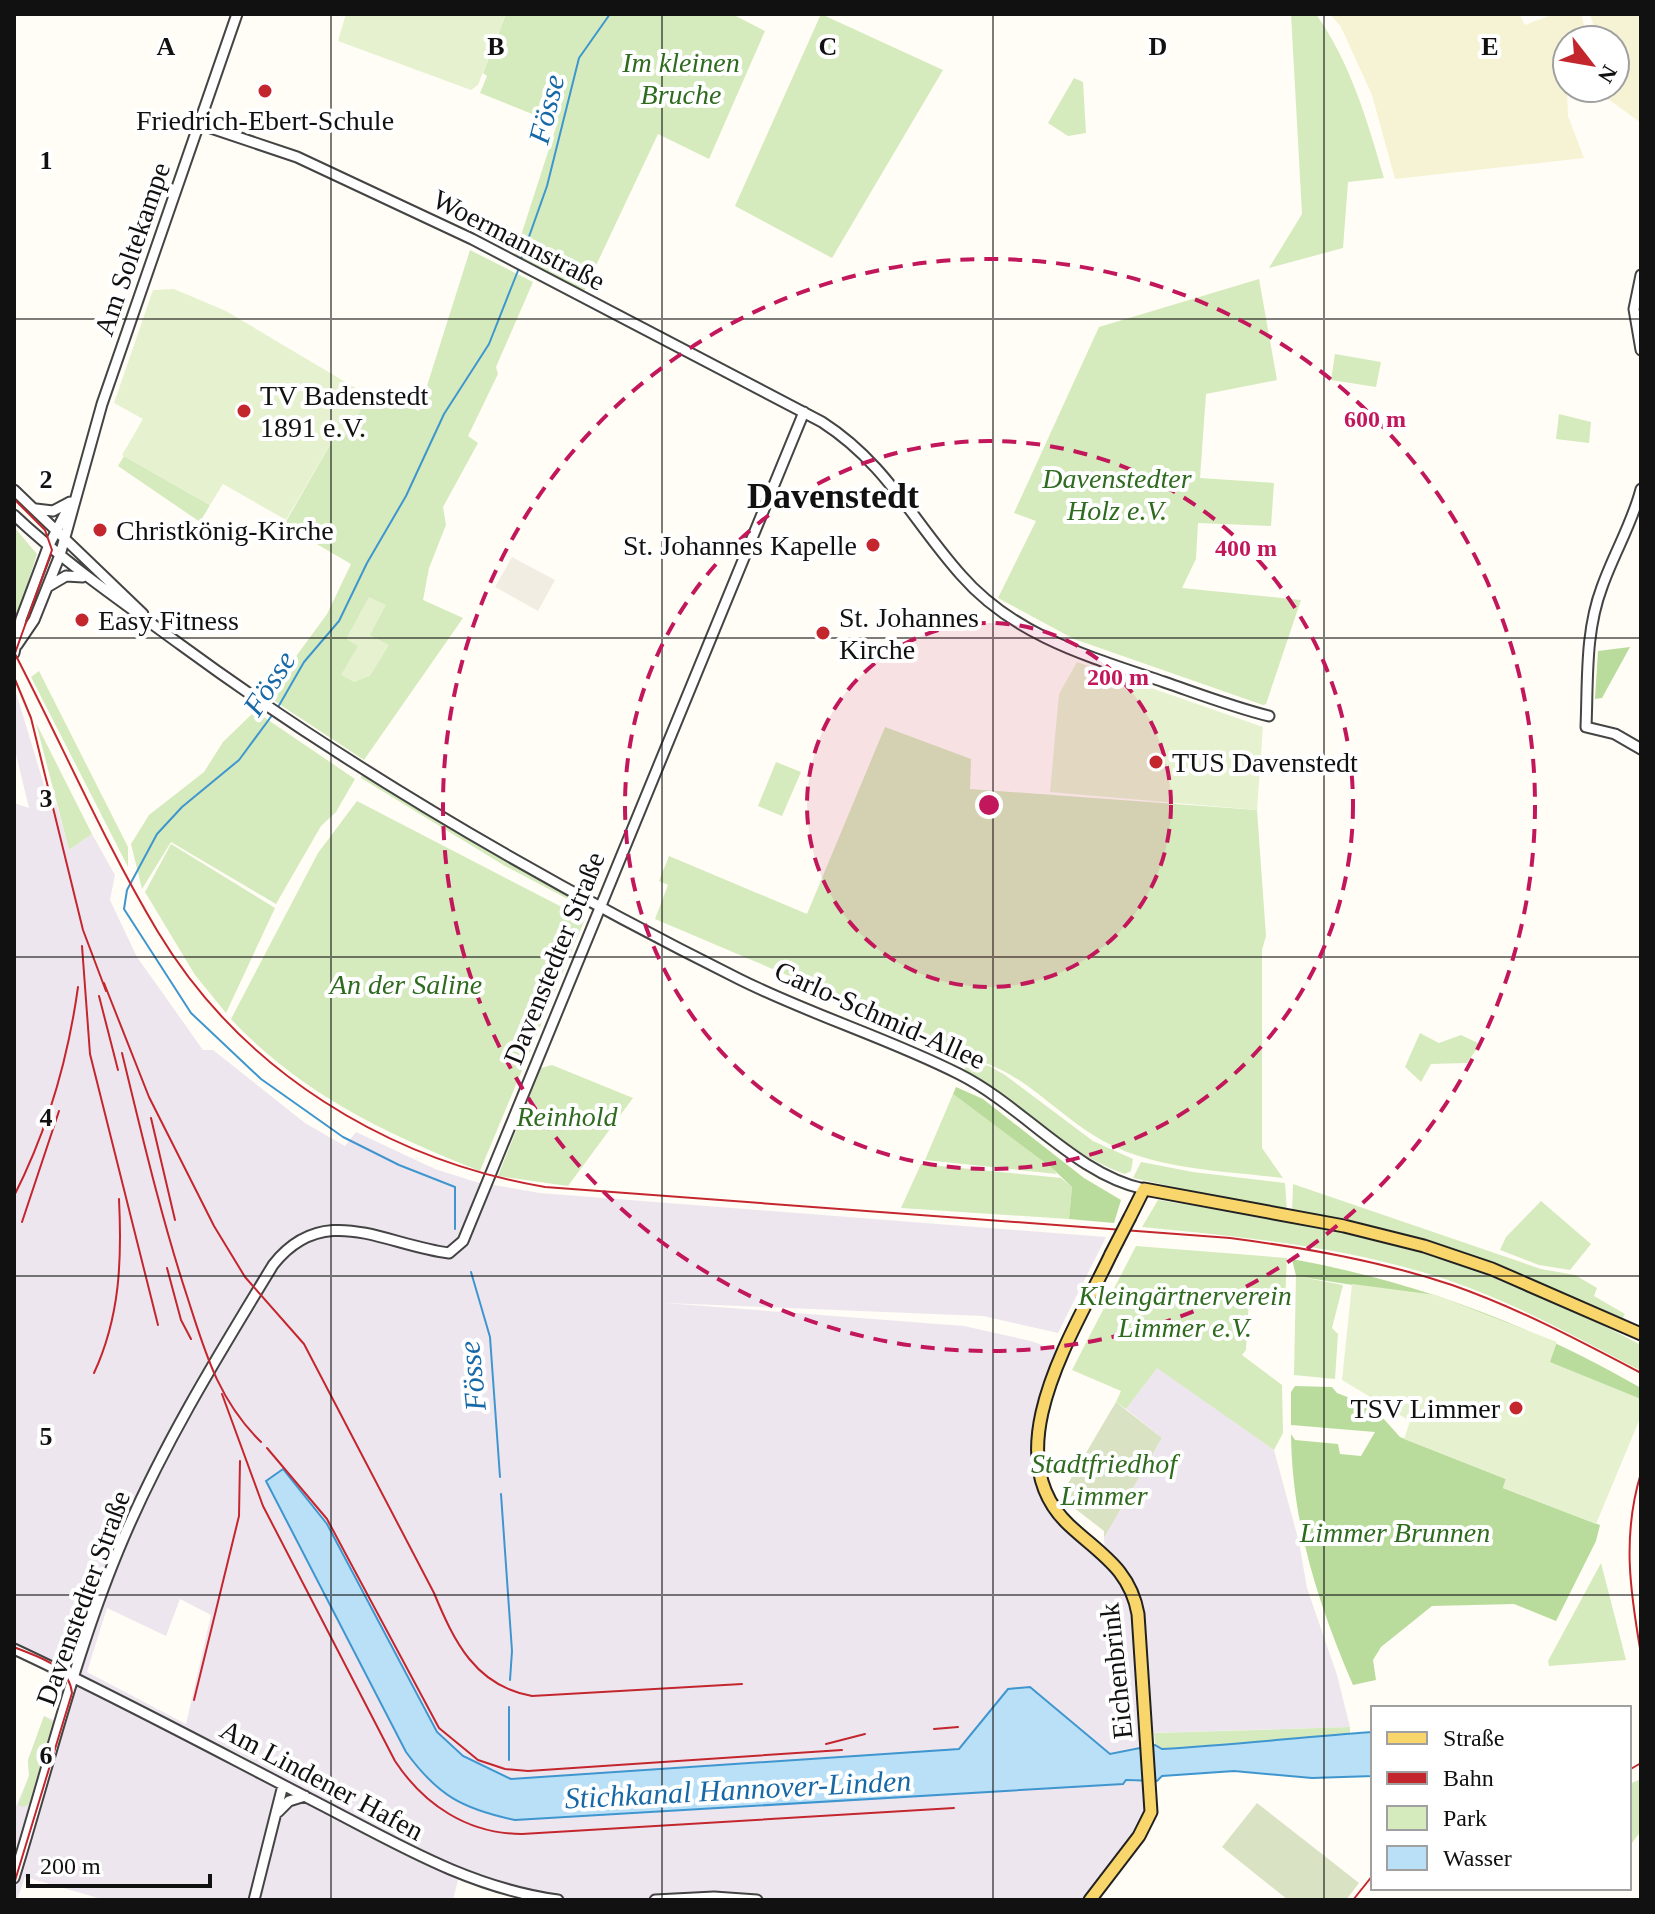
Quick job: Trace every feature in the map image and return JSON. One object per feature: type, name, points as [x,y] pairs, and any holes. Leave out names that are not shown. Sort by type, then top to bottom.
[{"type":"main road","name":"Eichenbrink","points":[[1090,1900],[1146,1825],[1151,1812],[1140,1630],[1133,1590],[1113,1561],[1055,1510],[1041,1484],[1036,1463],[1038,1424],[1051,1385],[1144,1189]]},
{"type":"main road","name":"Carlo-Schmid-Allee","points":[[1144,1189],[1344,1226],[1424,1246],[1492,1269],[1641,1334]]},
{"type":"street","name":"Am Soltekampe","points":[[15,649],[34,620],[60,555],[73,500],[237,14]]},
{"type":"street","name":"Woermannstraße","points":[[199,124],[297,157],[518,264],[807,414],[849,440],[878,467],[961,576],[1015,622],[1079,654],[1269,716]]},
{"type":"street","points":[[1641,275],[1634,313],[1641,350]]},
{"type":"street","name":"Davenstedter Straße","points":[[14,1878],[74,1677],[110,1571],[153,1472],[187,1407],[282,1254],[305,1237],[334,1230],[357,1231],[444,1253],[453,1252],[460,1246],[599,905],[807,414]]},
{"type":"street","points":[[1641,489],[1628,530],[1601,588],[1592,627],[1586,684],[1586,727],[1615,734],[1641,749]]},
{"type":"street","name":"Carlo-Schmid-Allee","points":[[14,490],[147,620]]},
{"type":"street","name":"Am Soltekampe","points":[[15,649],[21,619],[48,547],[73,500]]},
{"type":"street","points":[[32,507],[53,511],[73,500]]},
{"type":"street","name":"Carlo-Schmid-Allee","points":[[14,515],[86,577],[274,711],[461,830],[770,994],[970,1080],[1014,1107],[1091,1167],[1121,1183],[1144,1189]]},
{"type":"street","points":[[47,589],[66,576],[86,577]]},
{"type":"street","name":"Am Lindener Hafen","points":[[14,1649],[460,1875],[512,1892],[558,1900]]},
{"type":"street","points":[[254,1900],[283,1785]]},
{"type":"street","points":[[276,1814],[289,1801],[305,1796]]},
{"type":"street","points":[[655,1900],[714,1897],[757,1900]]},
{"type":"shaded area","points":[[1330,14],[1519,14],[1525,25],[1554,14],[1581,14],[1584,24],[1551,24],[1551,104],[1568,104],[1568,116],[1584,158],[1395,179],[1372,95],[1341,27]]},
{"type":"shaded area","points":[[1590,14],[1641,14],[1641,123],[1615,104],[1631,104],[1631,24],[1593,24]]},
{"type":"shaded area","points":[[512,557],[555,580],[538,611],[495,587]]},
{"type":"shaded area","points":[[14,686],[45,788],[52,788],[69,850],[92,834],[115,875],[110,900],[137,957],[203,1050],[213,1050],[305,1123],[345,1146],[356,1132],[435,1169],[476,1182],[540,1193],[1106,1237],[1058,1333],[983,1316],[665,1303],[964,1326],[1031,1341],[1064,1353],[1038,1424],[1046,1496],[1105,1552],[1104,1538],[1162,1438],[1126,1409],[1157,1367],[1274,1450],[1299,1542],[1307,1588],[1337,1675],[1350,1727],[1148,1733],[1151,1812],[1090,1900],[558,1900],[459,1876],[453,1900],[105,1900],[25,1877],[17,1900],[14,1900],[14,1811],[29,1776],[28,1760],[44,1716],[54,1720],[61,1697],[59,1690],[50,1685],[59,1670],[74,1676],[79,1662],[72,1659],[61,1666],[14,1644],[14,803],[29,808],[14,746]],"holes":[[[180,1599],[211,1615],[186,1724],[87,1672],[107,1608],[166,1636]],[[1030,1687],[1144,1781],[515,1820],[512,1779],[959,1749]]]},
{"type":"green space","points":[[346,14],[506,14],[478,85],[471,90],[338,41]]},
{"type":"green space","name":"Im kleinen Bruche","points":[[506,14],[732,14],[765,31],[709,159],[658,134],[584,291],[515,254],[557,124],[480,93],[487,76],[483,73]]},
{"type":"green space","points":[[821,14],[943,70],[832,258],[735,206]]},
{"type":"green space","points":[[1291,14],[1316,14],[1328,33],[1357,93],[1384,178],[1348,182],[1343,248],[1269,268],[1302,214]]},
{"type":"green space","points":[[1074,78],[1083,82],[1086,133],[1068,136],[1048,123]]},
{"type":"green space","points":[[470,250],[533,282],[496,367],[498,374],[468,436],[478,443],[443,507],[446,525],[429,568],[423,600],[463,618],[364,760],[267,696],[327,614],[351,564],[284,525],[338,431],[346,435],[372,390],[419,411]]},
{"type":"green space","name":"Davenstedter Holz e.V.","points":[[1259,279],[1277,380],[1206,394],[1200,478],[1274,483],[1271,526],[1198,523],[1196,559],[1182,588],[1301,600],[1266,704],[1263,705],[1074,639],[998,598],[1036,521],[1014,513],[1099,327]]},
{"type":"green space","name":"TV Badenstedt 1891 e.V.","points":[[174,289],[226,311],[369,396],[346,435],[338,431],[286,520],[223,484],[210,505],[122,455],[143,419],[114,403],[153,290]]},
{"type":"green space","points":[[1335,354],[1381,362],[1376,387],[1331,380]]},
{"type":"green space","points":[[1559,414],[1591,422],[1589,443],[1556,439]]},
{"type":"green space","points":[[124,456],[210,505],[200,522],[118,466]]},
{"type":"green space","points":[[14,527],[37,554],[14,627]]},
{"type":"green space","points":[[369,597],[386,605],[370,635],[389,645],[370,676],[354,682],[341,675],[358,646],[346,639]]},
{"type":"green space","points":[[1630,647],[1602,698],[1595,699],[1598,651]]},
{"type":"green space","name":"TUS Davenstedt","points":[[1077,662],[1263,727],[1257,810],[1050,792],[1059,694]]},
{"type":"green space","points":[[39,671],[128,847],[128,867],[31,677]]},
{"type":"green space","points":[[255,711],[355,779],[336,812],[321,826],[276,904],[171,842],[142,889],[131,844],[149,815],[204,772],[223,742]]},
{"type":"green space","points":[[36,723],[92,834],[69,850]]},
{"type":"green space","points":[[885,727],[971,759],[970,789],[1257,810],[1266,936],[1262,950],[1262,1148],[1283,1178],[1194,1168],[1129,1153],[1090,1133],[999,1069],[957,1057],[956,1047],[655,919],[668,885],[659,881],[669,856],[807,914]]},
{"type":"green space","points":[[776,762],[801,772],[782,816],[758,806]]},
{"type":"green space","points":[[362,774],[507,862],[583,902],[581,906],[505,866],[361,778]]},
{"type":"green space","name":"An der Saline","points":[[357,801],[585,919],[480,1171],[412,1142],[347,1109],[286,1069],[231,1019],[318,853]]},
{"type":"green space","name":"An der Saline","points":[[171,844],[275,908],[226,1013],[195,975],[145,892]]},
{"type":"green space","points":[[1420,1033],[1439,1043],[1461,1035],[1480,1044],[1467,1063],[1431,1064],[1421,1082],[1405,1067]]},
{"type":"green space","points":[[968,1062],[989,1066],[1005,1075],[1093,1141],[1133,1159],[1131,1171],[1125,1174],[1103,1165],[1062,1141],[963,1072]]},
{"type":"green space","name":"Reinhold","points":[[552,1065],[633,1098],[568,1186],[498,1176],[541,1068]]},
{"type":"green space","points":[[956,1087],[983,1099],[1084,1178],[1121,1200],[1114,1223],[1069,1219],[1072,1187],[1051,1167],[953,1094]]},
{"type":"green space","points":[[953,1094],[1052,1167],[1057,1174],[925,1160]]},
{"type":"green space","points":[[1141,1162],[1285,1183],[1287,1212],[1133,1178]]},
{"type":"green space","points":[[921,1164],[1061,1178],[1072,1187],[1069,1219],[901,1208]]},
{"type":"green space","points":[[1293,1184],[1541,1269],[1575,1275],[1597,1288],[1594,1296],[1625,1314],[1622,1319],[1473,1259],[1292,1213]]},
{"type":"green space","points":[[1158,1200],[1343,1231],[1416,1248],[1477,1267],[1548,1298],[1641,1345],[1641,1371],[1498,1299],[1410,1269],[1335,1251],[1142,1227]]},
{"type":"green space","points":[[1541,1201],[1591,1244],[1570,1270],[1539,1265],[1500,1250],[1506,1237]]},
{"type":"green space","name":"Kleingärtnerverein Limmer e.V.","points":[[1136,1246],[1287,1258],[1285,1300],[1249,1299],[1246,1350],[1242,1355],[1282,1385],[1283,1433],[1274,1450],[1157,1368],[1126,1409],[1116,1402],[1121,1391],[1072,1370]]},
{"type":"green space","points":[[1292,1259],[1384,1280],[1472,1308],[1600,1365],[1641,1388],[1641,1401],[1557,1368],[1403,1293],[1296,1276]]},
{"type":"green space","points":[[1296,1276],[1343,1285],[1332,1328],[1338,1334],[1335,1379],[1294,1375]]},
{"type":"green space","name":"TSV Limmer","points":[[1352,1284],[1436,1295],[1557,1342],[1550,1362],[1641,1399],[1641,1416],[1596,1524],[1503,1488],[1506,1479],[1404,1439],[1410,1421],[1342,1380]]},
{"type":"green space","name":"Limmer Brunnen","points":[[1295,1386],[1332,1387],[1337,1393],[1373,1407],[1400,1437],[1506,1479],[1503,1488],[1600,1525],[1596,1541],[1556,1621],[1514,1604],[1432,1606],[1381,1647],[1373,1660],[1376,1680],[1353,1685],[1309,1562],[1296,1499],[1291,1434],[1295,1440],[1338,1444],[1340,1454],[1361,1456],[1375,1432],[1291,1425],[1291,1392]]},
{"type":"green space","name":"Stadtfriedhof Limmer","points":[[1116,1402],[1162,1438],[1104,1538],[1104,1531],[1060,1497]]},
{"type":"green space","points":[[1601,1563],[1626,1660],[1549,1666],[1548,1661]]},
{"type":"green space","points":[[44,1716],[53,1722],[29,1804],[23,1807],[18,1805],[29,1776],[28,1760]]},
{"type":"green space","points":[[1350,1727],[1350,1734],[1162,1749],[1155,1745],[1154,1733]]},
{"type":"green space","points":[[1641,1779],[1641,1831],[1631,1844],[1631,1783]]},
{"type":"green space","points":[[1257,1803],[1359,1883],[1346,1900],[1288,1900],[1222,1847]]},
{"type":"water","name":"Stichkanal Hannover-Linden","points":[[283,1469],[327,1524],[437,1732],[463,1756],[511,1779],[959,1749],[1008,1689],[1030,1687],[1110,1754],[1155,1745],[1162,1749],[1371,1732],[1371,1776],[1312,1778],[1234,1771],[1162,1776],[1157,1781],[1126,1780],[1123,1784],[515,1820],[497,1816],[466,1805],[441,1790],[406,1752],[266,1481]]},
{"type":"waterway","name":"Fösse","points":[[520,262],[547,186],[579,58],[610,14]]},
{"type":"waterway","name":"Fösse","points":[[277,709],[304,662],[339,621],[367,563],[406,496],[444,414],[489,344],[519,268]]},
{"type":"waterway","name":"Fösse","points":[[273,714],[239,760],[182,807],[157,834],[127,890],[124,909],[191,1013],[261,1079],[343,1137],[399,1165],[455,1187],[455,1229]]},
{"type":"waterway","name":"Fösse","points":[[471,1272],[490,1337],[500,1477]]},
{"type":"waterway","name":"Fösse","points":[[501,1494],[512,1651],[510,1680]]},
{"type":"waterway","name":"Fösse","points":[[509,1707],[509,1760]]},
{"type":"tram line","points":[[14,499],[45,530],[52,550],[14,656]]},
{"type":"tram line","points":[[1641,1473],[1631,1519],[1630,1541],[1631,1585],[1641,1654]]},
{"type":"tram line","points":[[14,1647],[58,1668],[70,1683],[72,1693],[14,1884]]},
{"type":"tram line","points":[[1631,1769],[1641,1763]]},
{"type":"tram line","points":[[1353,1900],[1371,1878]]},
{"type":"railway","points":[[14,652],[119,863],[158,932],[192,982],[232,1027],[276,1067],[324,1102],[375,1131],[430,1155],[486,1174],[545,1187],[1230,1238],[1315,1251],[1398,1269],[1477,1294],[1641,1373]]},
{"type":"railway","points":[[14,677],[31,718],[83,930],[106,991]]},
{"type":"railway","points":[[82,946],[90,1054],[158,1325]]},
{"type":"railway","points":[[104,983],[149,1097],[214,1226],[245,1277],[304,1344],[450,1628],[469,1659],[495,1682],[512,1691],[532,1696],[742,1684]]},
{"type":"railway","points":[[14,1196],[37,1146],[55,1094],[78,987]]},
{"type":"railway","points":[[99,996],[118,1070]]},
{"type":"railway","points":[[122,1053],[160,1206],[200,1337],[223,1392],[261,1442]]},
{"type":"railway","points":[[22,1222],[59,1111]]},
{"type":"railway","points":[[151,1118],[175,1220]]},
{"type":"railway","points":[[94,1373],[114,1309],[120,1244],[119,1199]]},
{"type":"railway","points":[[167,1268],[181,1320],[191,1339]]},
{"type":"railway","points":[[222,1394],[263,1506],[395,1761],[419,1791],[449,1814],[483,1829],[522,1834],[954,1808]]},
{"type":"railway","points":[[267,1448],[327,1519],[439,1728],[478,1760],[505,1769],[528,1771],[842,1750]]},
{"type":"railway","points":[[194,1700],[239,1516],[240,1461]]},
{"type":"railway","points":[[934,1729],[958,1727]]},
{"type":"railway","points":[[826,1744],[865,1734]]},
{"type":"place","name":"Friedrich-Ebert-Schule","points":[[265,91]]},
{"type":"place","name":"TV Badenstedt 1891 e.V.","points":[[244,411]]},
{"type":"place","name":"Christkönig-Kirche","points":[[100,530]]},
{"type":"place","name":"St. Johannes Kapelle","points":[[873,545]]},
{"type":"place","name":"Easy Fitness","points":[[82,620]]},
{"type":"place","name":"St. Johannes Kirche","points":[[823,633]]},
{"type":"place","name":"TUS Davenstedt","points":[[1156,762]]},
{"type":"place","name":"TSV Limmer","points":[[1516,1408]]},
{"type":"district","name":"Davenstedt","points":[[833,496]]}]
